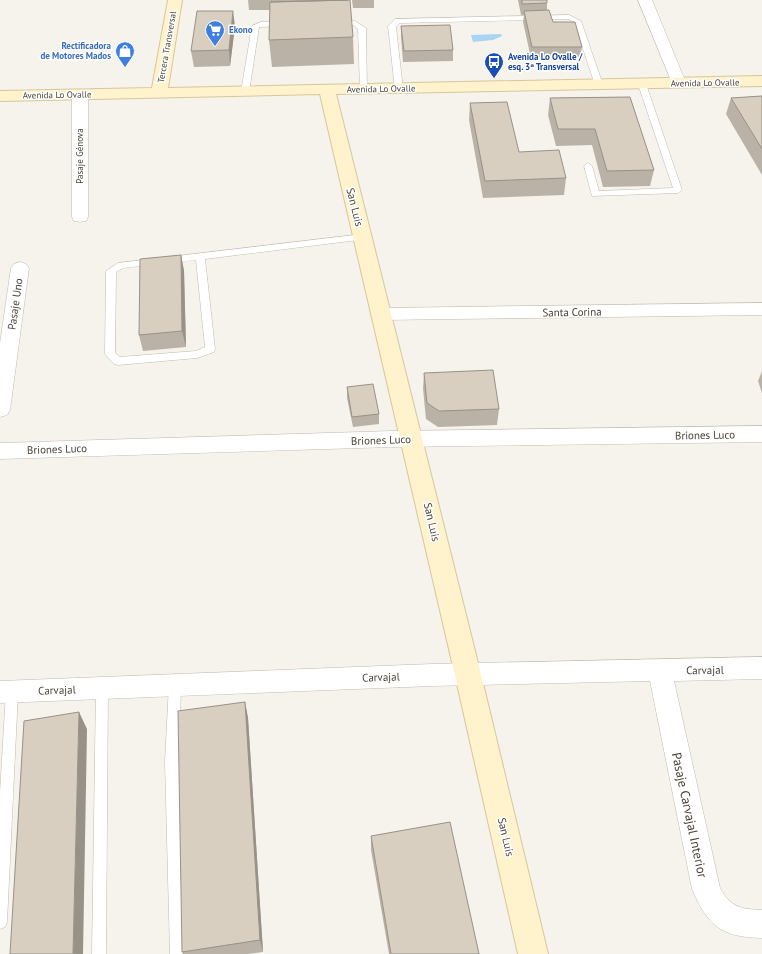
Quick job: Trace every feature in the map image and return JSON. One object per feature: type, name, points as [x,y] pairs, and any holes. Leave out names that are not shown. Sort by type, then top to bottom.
[{"type":"street","name":"Tercera Transversal","points":[[159,93],[175,0]]},
{"type":"street","points":[[645,0],[679,83]]},
{"type":"street","name":"Avenida Lo Ovalle","points":[[0,96],[762,82]]},
{"type":"street","name":"San Luis","points":[[327,90],[412,439],[533,954]]},
{"type":"street","name":"Pasaje Génova","points":[[80,95],[80,217]]},
{"type":"street","name":"Pasaje Uno","points":[[0,410],[20,268]]},
{"type":"street","name":"Santa Corina","points":[[382,314],[762,309]]},
{"type":"street","name":"Briones Luco","points":[[0,451],[412,439],[762,434]]},
{"type":"street","name":"Carvajal","points":[[6,692],[432,675],[762,668]]},
{"type":"street","name":"Pasaje Carvajal Interior","points":[[660,671],[710,901],[728,919],[750,924],[762,924]]},
{"type":"lane","points":[[399,89],[392,26],[398,21],[569,17],[577,21],[599,85]]},
{"type":"lane","points":[[331,23],[354,23],[362,28],[364,89]]},
{"type":"lane","points":[[245,92],[256,26],[261,24],[292,24]]},
{"type":"lane","points":[[588,166],[595,194],[678,190],[642,84]]},
{"type":"lane","points":[[200,257],[210,349],[197,354],[118,361],[110,354],[112,271],[121,265],[363,238]]},
{"type":"lane","points":[[175,685],[172,761],[177,954]]},
{"type":"lane","points":[[99,954],[102,688]]},
{"type":"lane","points":[[0,922],[6,692]]},
{"type":"water","points":[[501,34],[502,36],[493,40],[473,42],[471,35]]},
{"type":"building","points":[[271,0],[348,0],[271,2]]},
{"type":"building","points":[[350,0],[353,37],[269,40],[270,2]]},
{"type":"building","points":[[522,0],[547,0],[547,3],[522,4]]},
{"type":"building","points":[[549,10],[553,22],[575,22],[582,47],[532,47],[524,11]]},
{"type":"building","points":[[197,11],[233,11],[229,50],[191,51]]},
{"type":"building","points":[[450,25],[453,50],[404,51],[401,26]]},
{"type":"building","points":[[762,96],[762,149],[731,98]]},
{"type":"building","points":[[630,97],[654,170],[607,171],[595,129],[558,129],[550,98]]},
{"type":"building","points":[[507,102],[519,152],[559,150],[566,178],[485,181],[470,103]]},
{"type":"building","points":[[181,255],[182,331],[139,335],[140,259]]},
{"type":"building","points":[[493,370],[499,409],[439,411],[427,403],[424,373]]},
{"type":"building","points":[[373,384],[379,414],[352,417],[347,387]]},
{"type":"building","points":[[245,702],[260,940],[182,952],[178,711]]},
{"type":"building","points":[[79,712],[73,954],[10,954],[24,721]]},
{"type":"building","points":[[450,822],[479,954],[391,954],[371,836]]},
{"type":"place","name":"Ekono","points":[[215,47]]},
{"type":"place","name":"Rectificadora de Motores Mados","points":[[125,68]]},
{"type":"place","name":"Avenida Lo Ovalle / esq. 3ª Transversal","points":[[494,79]]}]
